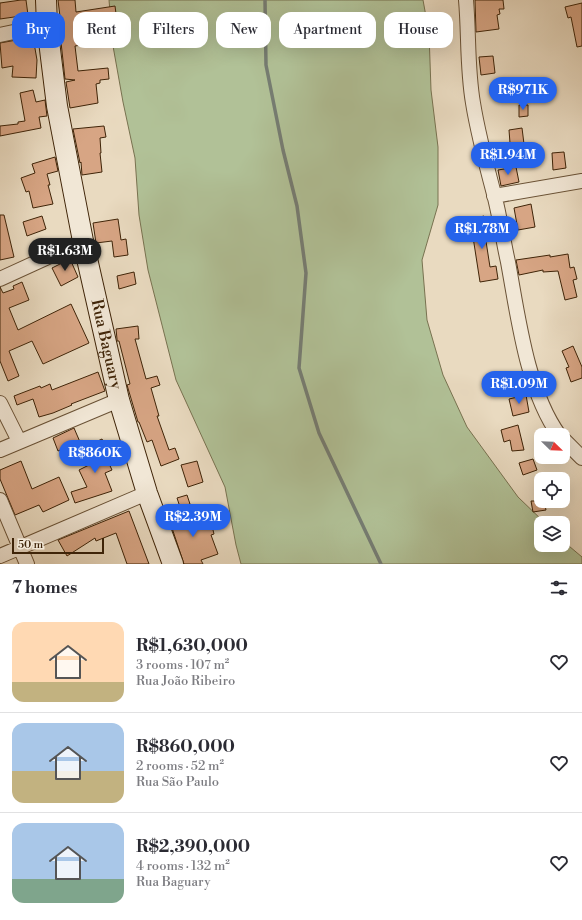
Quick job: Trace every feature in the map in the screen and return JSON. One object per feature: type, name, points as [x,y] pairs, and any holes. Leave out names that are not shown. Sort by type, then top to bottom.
[{"type":"street","name":"Rua Baguary","points":[[46,0],[46,12]]},
{"type":"street","points":[[466,0],[468,67],[479,138],[494,196],[523,342],[533,379],[544,409],[554,428]]},
{"type":"street","points":[[0,35],[12,32]]},
{"type":"street","name":"Rua Baguary","points":[[50,48],[57,106],[83,240],[119,400],[147,493],[173,564]]},
{"type":"street","points":[[494,196],[582,181]]},
{"type":"street","points":[[0,279],[83,240]]},
{"type":"street","points":[[0,450],[119,400]]},
{"type":"street","points":[[0,403],[19,441]]},
{"type":"street","points":[[570,446],[582,458]]},
{"type":"street","points":[[0,556],[147,493]]},
{"type":"street","points":[[0,500],[27,564]]},
{"type":"green space","points":[[109,0],[423,0],[425,12],[384,12],[384,48],[430,48],[431,90],[438,147],[438,205],[422,260],[427,320],[443,375],[467,427],[518,497],[538,516],[534,516],[534,552],[570,552],[570,547],[582,557],[582,564],[241,564],[225,487],[176,380],[148,270],[139,215],[135,158],[113,48],[131,48],[131,12],[110,12]]},
{"type":"building","points":[[26,0],[28,12],[12,12],[12,17],[0,19],[0,3]]},
{"type":"building","points":[[58,0],[75,0],[76,12],[73,12],[73,48],[75,48],[78,71],[108,68],[109,79],[100,80],[100,83],[96,84],[98,103],[70,108],[66,82],[75,80],[65,79],[62,48],[65,48],[65,12],[59,12]]},
{"type":"building","points":[[475,0],[503,0],[504,9],[499,9],[500,14],[497,15],[499,29],[476,32]]},
{"type":"building","points":[[582,3],[582,46],[577,47],[571,17],[568,18],[565,7]]},
{"type":"building","points":[[115,6],[116,12],[76,12]]},
{"type":"building","points":[[12,41],[12,48],[35,48],[37,60],[36,78],[12,77],[13,66],[2,68],[0,43]]},
{"type":"building","points":[[493,56],[495,73],[481,75],[479,57]]},
{"type":"building","points":[[33,90],[36,102],[45,100],[47,116],[39,117],[41,128],[0,136],[0,126],[18,124],[18,122],[25,121],[20,93]]},
{"type":"building","points":[[519,105],[528,105],[528,116],[519,117]]},
{"type":"building","points":[[104,126],[106,137],[100,138],[102,172],[82,175],[81,162],[80,163],[73,129]]},
{"type":"building","points":[[522,128],[524,144],[527,143],[528,154],[511,156],[509,130]]},
{"type":"building","points":[[564,152],[566,168],[553,170],[552,153]]},
{"type":"building","points":[[55,157],[58,171],[47,174],[53,204],[33,208],[29,191],[26,192],[21,178],[35,173],[32,164]]},
{"type":"building","points":[[516,167],[519,182],[501,186],[498,170]]},
{"type":"building","points":[[531,204],[535,227],[518,230],[514,208]]},
{"type":"building","points":[[0,215],[4,215],[14,257],[0,260]]},
{"type":"building","points":[[42,216],[46,229],[27,236],[23,222]]},
{"type":"building","points":[[484,216],[487,234],[485,235],[490,267],[496,266],[498,279],[480,282],[473,237],[468,220]]},
{"type":"building","points":[[118,219],[121,240],[126,239],[128,255],[114,257],[112,241],[96,243],[93,223]]},
{"type":"building","points":[[568,254],[570,268],[574,267],[577,279],[573,280],[577,297],[565,300],[558,271],[543,272],[543,270],[519,275],[516,260]]},
{"type":"building","points":[[70,259],[78,277],[61,286],[52,268]]},
{"type":"building","points":[[134,272],[136,284],[119,289],[117,276]]},
{"type":"building","points":[[22,282],[29,300],[9,308],[18,330],[71,304],[89,343],[43,364],[32,341],[9,351],[19,376],[8,381],[0,361],[0,287],[3,293],[14,289],[13,286]]},
{"type":"building","points":[[138,326],[139,339],[135,339],[146,379],[157,376],[160,385],[151,388],[159,416],[157,416],[169,450],[175,448],[179,459],[161,466],[152,440],[147,442],[138,422],[127,385],[130,384],[119,341],[117,341],[116,329]]},
{"type":"building","points":[[573,346],[582,367],[582,378],[571,382],[566,368],[569,367],[562,351]]},
{"type":"building","points":[[98,372],[105,391],[71,404],[72,405],[53,413],[39,417],[33,399],[17,405],[14,396],[40,386],[41,388],[50,384],[52,390]]},
{"type":"building","points":[[526,395],[529,412],[513,416],[509,399]]},
{"type":"building","points":[[518,425],[524,450],[512,451],[510,440],[504,442],[501,430]]},
{"type":"building","points":[[74,428],[80,442],[58,451],[53,438]]},
{"type":"building","points":[[102,439],[107,449],[103,451],[112,470],[105,473],[112,491],[75,503],[71,492],[87,487],[79,470],[93,463],[85,447]]},
{"type":"building","points":[[533,459],[537,470],[523,475],[519,463]]},
{"type":"building","points":[[21,461],[32,489],[59,477],[69,500],[43,512],[39,505],[15,515],[0,479],[0,470]]},
{"type":"building","points":[[197,461],[203,482],[188,487],[181,465]]},
{"type":"building","points":[[187,495],[190,504],[180,507],[177,498]]},
{"type":"building","points":[[531,501],[534,501],[534,508],[546,508],[546,510],[533,512]]},
{"type":"building","points":[[182,508],[187,524],[210,518],[214,534],[211,535],[218,554],[201,560],[203,564],[184,564],[167,513]]},
{"type":"building","points":[[129,511],[149,564],[127,564],[116,533],[96,541],[95,538],[67,556],[58,540]]},
{"type":"waterway","points":[[265,0],[266,65],[283,150],[297,206],[306,273],[299,368],[319,433],[381,564]]}]
